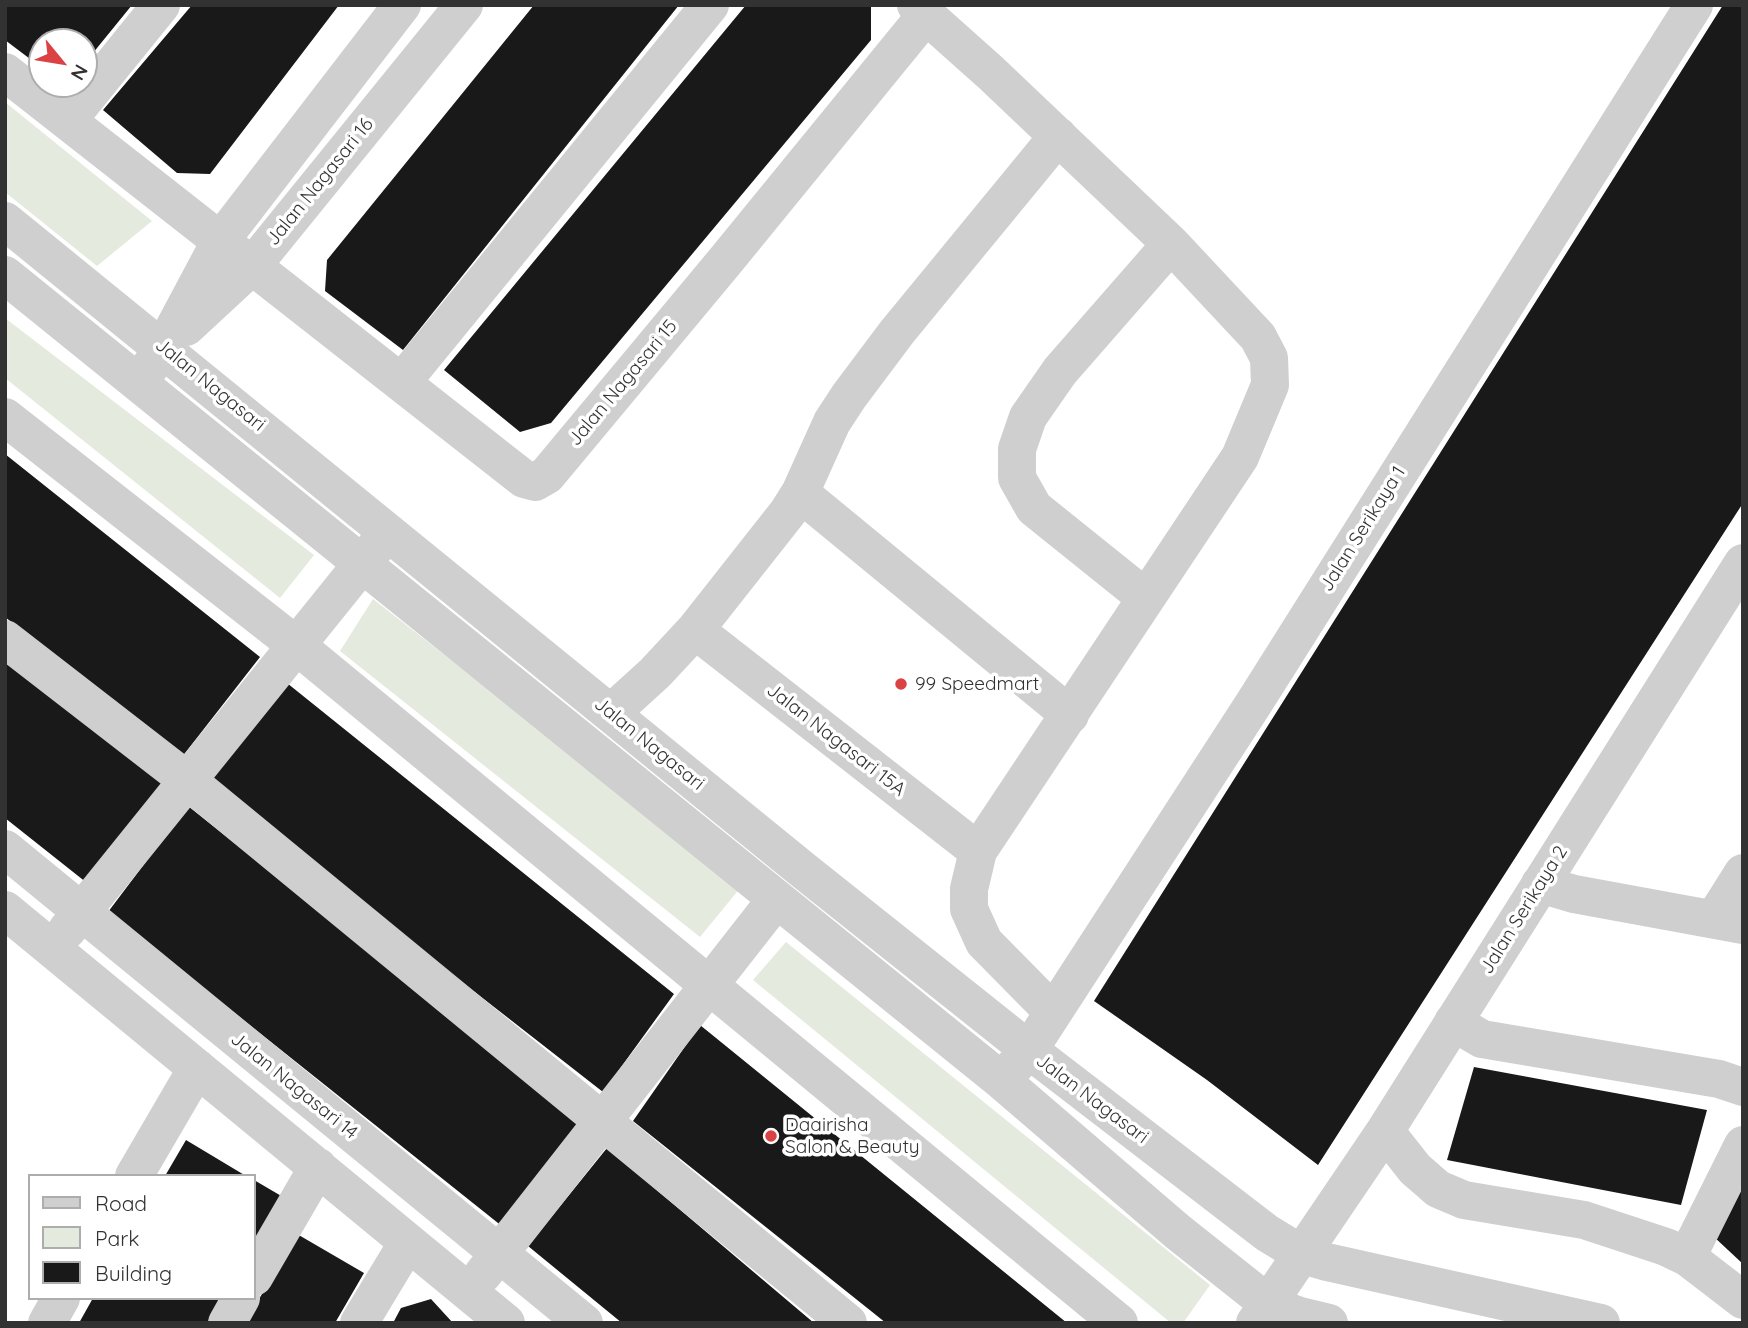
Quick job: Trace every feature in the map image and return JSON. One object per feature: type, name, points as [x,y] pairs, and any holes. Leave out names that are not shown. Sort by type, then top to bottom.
[{"type":"street","points":[[68,120],[161,5]]},
{"type":"street","points":[[139,381],[164,347],[221,240],[402,5]]},
{"type":"street","points":[[402,382],[710,5]]},
{"type":"street","name":"Jalan Serikaya 1","points":[[1002,1081],[1029,1050],[1254,703],[1693,5]]},
{"type":"street","name":"Jalan Nagasari 16","points":[[164,347],[253,265],[452,10]]},
{"type":"street","points":[[921,10],[1171,244],[1258,337],[1269,358],[1270,385],[1240,457],[978,851],[969,888],[969,909],[984,942],[1053,1013]]},
{"type":"street","name":"Jalan Nagasari 15","points":[[5,72],[524,479],[536,482],[547,475],[921,10]]},
{"type":"street","points":[[611,713],[655,673],[695,630],[800,493],[816,454],[849,396],[897,332],[1058,136]]},
{"type":"street","name":"Jalan Nagasari","points":[[5,221],[164,347],[611,713],[1029,1050],[1267,1233],[1303,1255],[1601,1323]]},
{"type":"street","points":[[1146,598],[1034,508],[1017,478],[1017,449],[1028,417],[1060,371],[1171,244]]},
{"type":"street","points":[[5,275],[139,381],[775,901],[1002,1081],[1178,1232],[1263,1314],[1300,1316],[1329,1323]]},
{"type":"street","points":[[5,417],[296,645],[1119,1323]]},
{"type":"street","points":[[800,493],[1070,715]]},
{"type":"street","points":[[53,949],[389,532]]},
{"type":"street","name":"Jalan Serikaya 2","points":[[1263,1314],[1385,1131],[1743,563]]},
{"type":"street","name":"Jalan Nagasari 15A","points":[[695,630],[978,851]]},
{"type":"street","points":[[5,639],[187,780],[848,1323]]},
{"type":"street","name":"Jalan Nagasari 14","points":[[5,849],[584,1323]]},
{"type":"street","points":[[1540,884],[1574,894],[1728,922],[1743,873]]},
{"type":"street","points":[[468,1292],[605,1121],[708,983],[775,901]]},
{"type":"street","points":[[5,910],[506,1323]]},
{"type":"street","points":[[1453,1022],[1482,1039],[1719,1079],[1743,1087]]},
{"type":"street","points":[[135,1174],[197,1068]]},
{"type":"street","points":[[1385,1131],[1415,1169],[1438,1189],[1464,1200],[1584,1220],[1686,1257],[1743,1300]]},
{"type":"street","points":[[1686,1257],[1743,1145]]},
{"type":"street","points":[[256,1274],[318,1167]]},
{"type":"street","points":[[359,1323],[408,1242]]},
{"type":"street","points":[[47,1323],[60,1300]]},
{"type":"street","points":[[227,1323],[240,1300]]},
{"type":"green space","points":[[5,102],[152,221],[97,266],[5,192]]},
{"type":"green space","points":[[5,318],[314,555],[280,598],[5,378]]},
{"type":"green space","points":[[373,599],[741,887],[700,937],[340,651]]},
{"type":"green space","points":[[786,942],[1210,1285],[1183,1323],[1171,1323],[753,980]]},
{"type":"building","points":[[5,5],[132,5],[98,47],[98,28],[28,28],[28,57],[5,40]]},
{"type":"building","points":[[192,5],[339,5],[210,174],[177,173],[103,110]]},
{"type":"building","points":[[534,5],[679,5],[403,350],[325,291],[327,260]]},
{"type":"building","points":[[746,5],[871,5],[871,40],[551,423],[520,432],[444,370]]},
{"type":"building","points":[[1723,5],[1743,5],[1743,503],[1318,1165],[1207,1080],[1094,1001]]},
{"type":"building","points":[[5,454],[260,657],[182,757],[5,617]]},
{"type":"building","points":[[5,658],[164,782],[87,883],[5,818]]},
{"type":"building","points":[[282,679],[674,994],[603,1092],[207,783]]},
{"type":"building","points":[[188,806],[583,1121],[503,1227],[108,912]]},
{"type":"building","points":[[700,1025],[1067,1323],[886,1323],[633,1121]]},
{"type":"building","points":[[1474,1067],[1707,1110],[1681,1205],[1447,1160]]},
{"type":"building","points":[[186,1140],[243,1174],[166,1174]]},
{"type":"building","points":[[607,1148],[814,1323],[622,1323],[528,1246]]},
{"type":"building","points":[[256,1181],[283,1197],[256,1243]]},
{"type":"building","points":[[1743,1186],[1743,1264],[1713,1236]]},
{"type":"building","points":[[297,1234],[364,1273],[335,1323],[245,1323]]},
{"type":"building","points":[[431,1299],[453,1323],[393,1323],[401,1308]]},
{"type":"building","points":[[92,1300],[222,1300],[209,1323],[79,1323]]},
{"type":"place","name":"99 Speedmart","points":[[901,684]]},
{"type":"place","name":"Daairisha Salon & Beauty","points":[[771,1136]]}]
